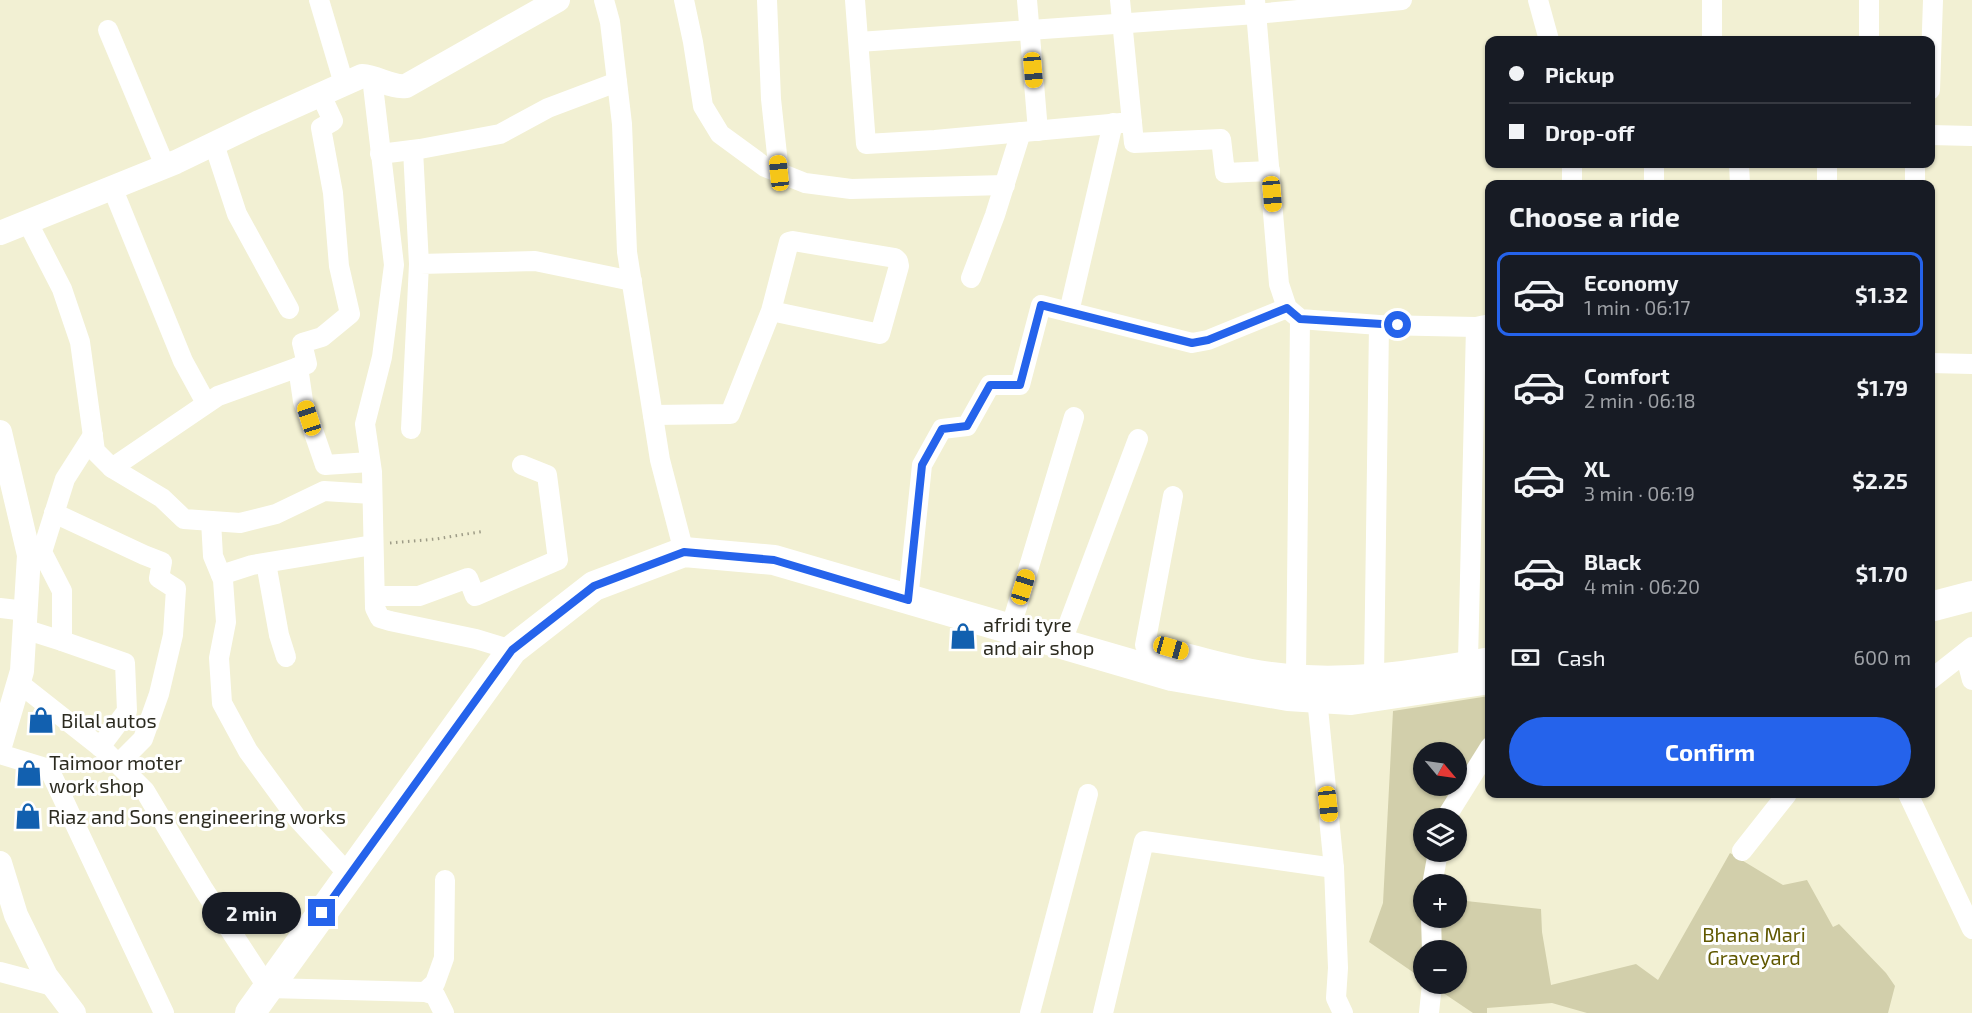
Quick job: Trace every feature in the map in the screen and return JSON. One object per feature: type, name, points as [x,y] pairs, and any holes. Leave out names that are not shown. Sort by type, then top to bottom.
[{"type":"main road","points":[[250,1013],[512,650],[594,586],[684,552],[774,560],[1173,676],[1288,696],[1351,700],[1479,670]]},
{"type":"main road","points":[[1935,606],[1972,596]]},
{"type":"street","points":[[319,0],[344,84]]},
{"type":"street","points":[[0,232],[165,166],[362,76],[372,76],[398,88],[406,86],[558,0]]},
{"type":"street","points":[[604,0],[610,22],[622,124],[627,252],[660,460],[684,552]]},
{"type":"street","points":[[684,0],[703,106],[720,134],[765,167],[805,183],[851,189],[1005,184]]},
{"type":"street","points":[[767,0],[771,99],[779,173]]},
{"type":"street","points":[[855,0],[866,144],[1123,123]]},
{"type":"street","points":[[971,278],[1005,184],[1029,132],[1030,30],[1027,0]]},
{"type":"street","points":[[1069,312],[1123,123],[1120,0]]},
{"type":"street","points":[[859,42],[1122,24],[1256,7],[1402,0]]},
{"type":"street","points":[[1538,0],[1548,36]]},
{"type":"street","points":[[1712,0],[1712,36]]},
{"type":"street","points":[[1869,0],[1869,36]]},
{"type":"street","points":[[1932,36],[1933,0]]},
{"type":"street","points":[[1256,7],[1279,284],[1293,313],[1296,675]]},
{"type":"street","points":[[108,30],[165,166]]},
{"type":"street","points":[[372,76],[394,265],[382,357],[365,424],[372,494],[375,609],[380,618],[477,639],[512,650]]},
{"type":"street","points":[[380,154],[500,134],[548,108],[617,82]]},
{"type":"street","points":[[112,468],[218,396],[307,364],[302,343],[322,337],[350,314],[339,266],[333,193],[321,128],[333,121],[321,95]]},
{"type":"street","points":[[1123,123],[1134,143],[1221,139],[1225,173],[1270,171]]},
{"type":"street","points":[[1935,135],[1972,136]]},
{"type":"street","points":[[214,144],[237,214],[290,309]]},
{"type":"street","points":[[411,429],[419,264],[413,150]]},
{"type":"street","points":[[112,188],[179,351],[206,403]]},
{"type":"street","points":[[27,221],[62,288],[80,342],[95,451],[112,468],[162,498],[184,519],[240,523],[276,514],[324,490],[372,494]]},
{"type":"street","points":[[652,414],[730,414],[771,311],[789,242],[895,258],[898,261],[899,266],[880,334],[771,311]]},
{"type":"street","points":[[419,264],[535,261],[632,281]]},
{"type":"street","points":[[908,600],[922,465],[942,429],[967,426],[990,385],[1020,385],[1041,305],[1192,343],[1293,313],[1378,325],[1483,326],[1479,670],[1374,675],[1296,675],[1230,665],[1171,648],[1145,645],[1173,496]]},
{"type":"street","points":[[1374,675],[1378,325]]},
{"type":"street","points":[[1935,363],[1972,364]]},
{"type":"street","points":[[298,368],[303,401],[325,465],[370,462]]},
{"type":"street","points":[[1010,630],[1074,417]]},
{"type":"street","points":[[0,434],[29,555],[22,671],[11,690],[0,746]]},
{"type":"street","points":[[62,641],[62,591],[42,552],[65,479],[93,435]]},
{"type":"street","points":[[1061,644],[1138,439]]},
{"type":"street","points":[[375,596],[419,596],[468,578],[475,596],[558,560],[547,475],[522,465]]},
{"type":"street","points":[[54,513],[162,562],[159,578],[176,589],[173,635],[159,694],[143,739],[118,764]]},
{"type":"street","points":[[211,521],[213,556],[223,580],[226,622],[219,658],[222,703],[248,751],[297,818],[349,875]]},
{"type":"street","points":[[221,575],[266,563],[374,545]]},
{"type":"street","points":[[266,563],[279,635],[286,657]]},
{"type":"street","points":[[0,608],[62,641],[124,663],[127,711],[100,747]]},
{"type":"street","points":[[1969,650],[1972,680]]},
{"type":"street","points":[[1935,676],[1969,650]]},
{"type":"street","points":[[11,690],[100,747],[145,791],[204,890],[268,988],[425,992],[435,994],[444,1013]]},
{"type":"street","points":[[1317,698],[1334,868],[1338,968],[1336,998],[1343,1013]]},
{"type":"street","points":[[0,754],[49,769],[164,1013]]},
{"type":"street","points":[[1452,808],[1485,755]]},
{"type":"street","points":[[1030,1013],[1088,794]]},
{"type":"street","points":[[1742,851],[1784,798]]},
{"type":"street","points":[[1910,798],[1972,929]]},
{"type":"street","points":[[1103,1013],[1144,840],[1334,868]]},
{"type":"street","points":[[0,863],[16,915],[46,976],[74,1013]]},
{"type":"street","points":[[425,992],[435,983],[444,958],[445,880]]},
{"type":"street","points":[[0,972],[54,986]]},
{"type":"street","points":[[1429,1013],[1431,994]]},
{"type":"path","points":[[374,545],[436,539],[485,531]]},
{"type":"green space","name":"Bhana Mari Graveyard","points":[[1485,697],[1485,754],[1467,783],[1467,742],[1413,742],[1413,796],[1459,796],[1452,808],[1413,808],[1413,862],[1434,862],[1429,874],[1413,874],[1413,928],[1467,928],[1467,901],[1541,909],[1542,932],[1551,985],[1636,964],[1658,980],[1730,853],[1783,885],[1807,880],[1833,927],[1839,924],[1886,973],[1895,986],[1888,1013],[1587,1013],[1552,1003],[1487,1008],[1487,1013],[1473,1013],[1445,994],[1467,994],[1467,940],[1413,940],[1413,972],[1369,942],[1383,903],[1393,711]]},
{"type":"place","name":"afridi tyre and air shop","points":[[963,636]]},
{"type":"place","name":"Bilal autos","points":[[41,720]]},
{"type":"place","name":"Taimoor moter work shop","points":[[29,773]]},
{"type":"place","name":"Riaz and Sons engineering works","points":[[28,816]]},
{"type":"route","points":[[322,913],[512,650],[594,586],[684,552],[774,560],[908,600],[922,465],[942,429],[967,426],[990,385],[1020,385],[1041,305],[1192,343],[1208,340],[1287,308],[1300,319],[1398,325]]}]
